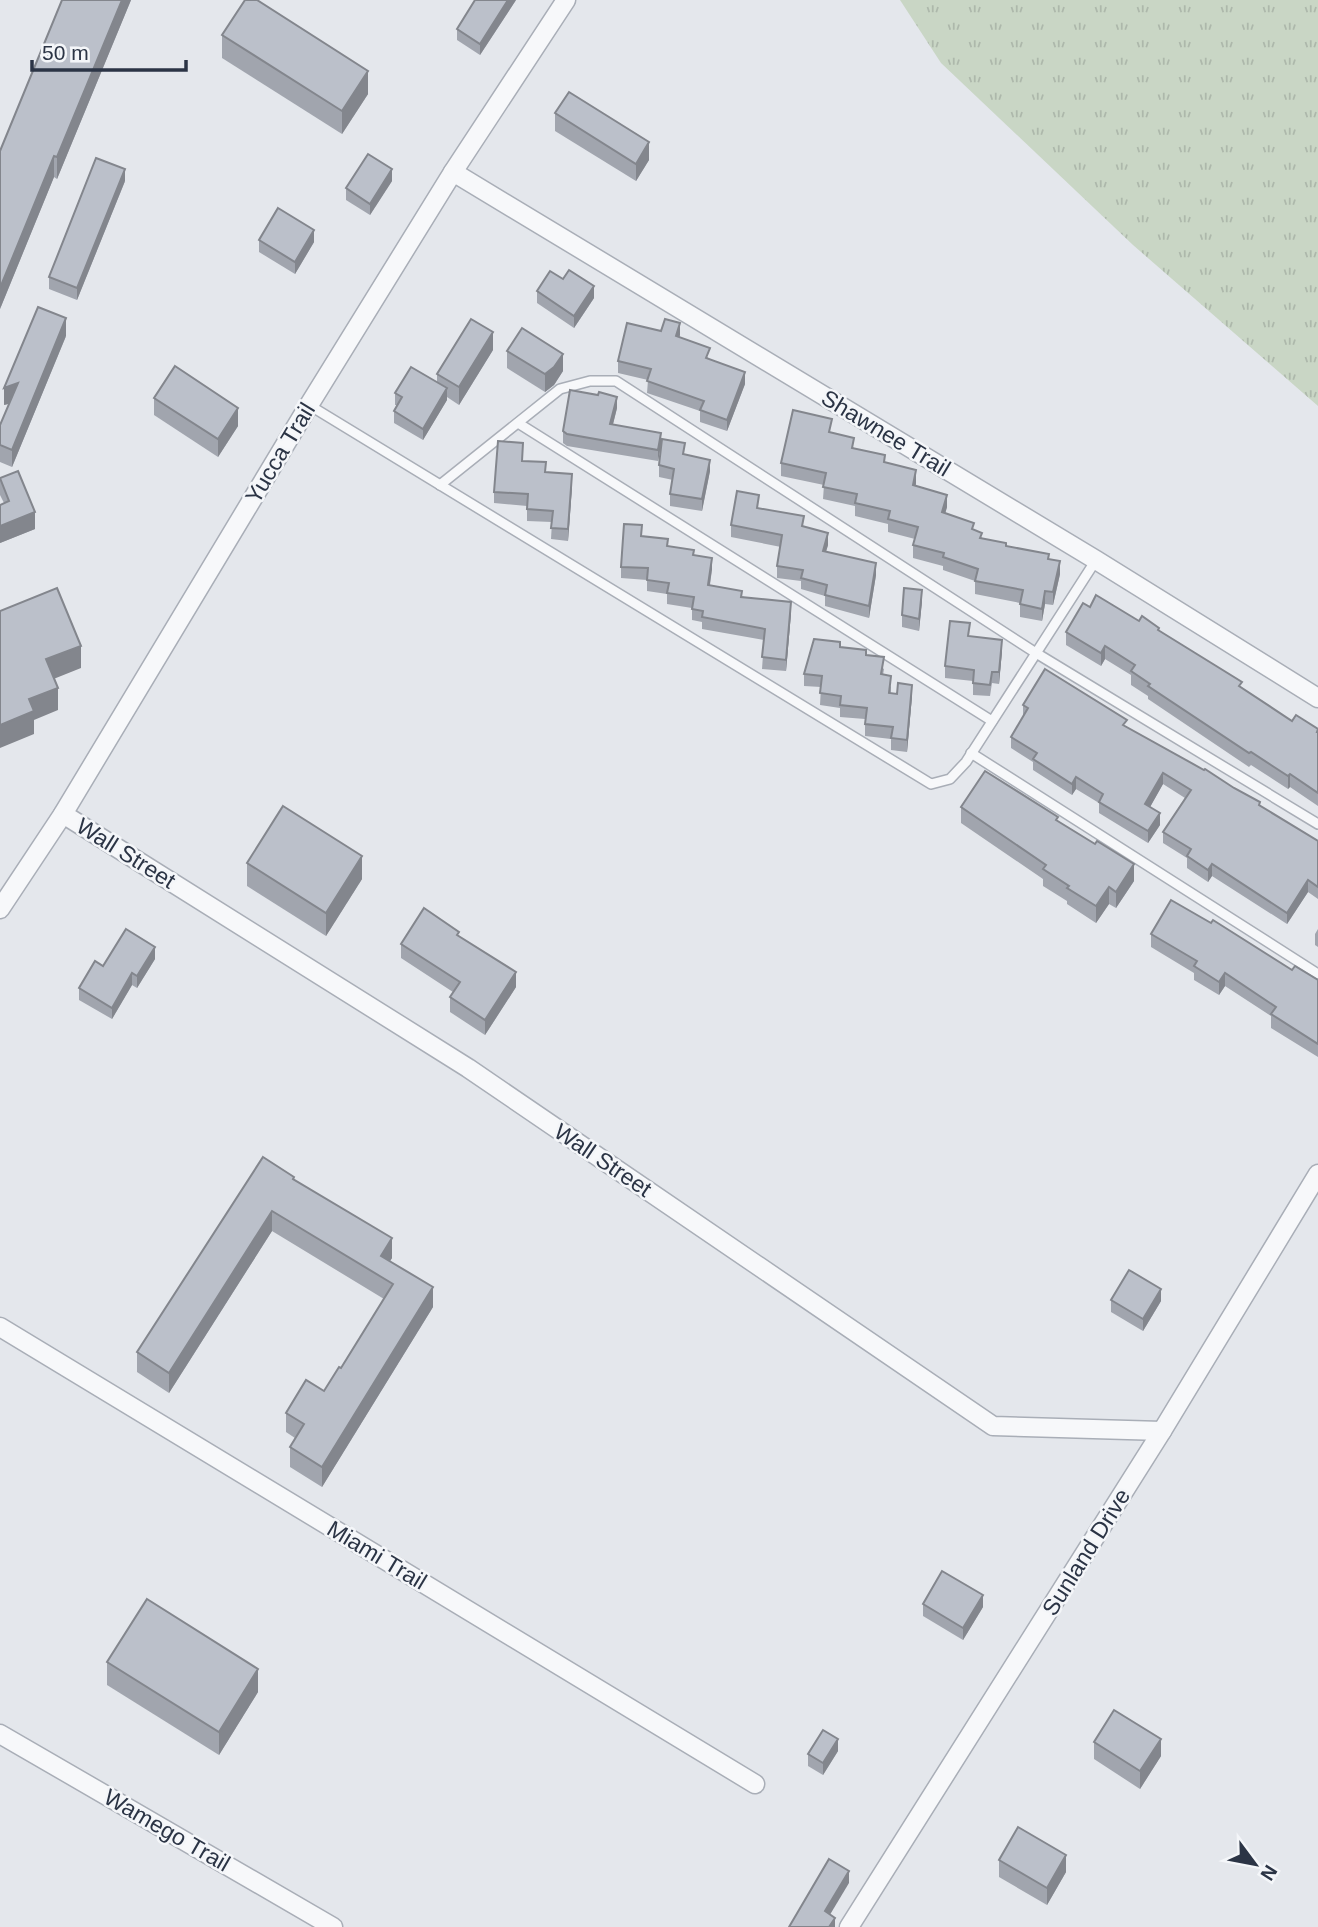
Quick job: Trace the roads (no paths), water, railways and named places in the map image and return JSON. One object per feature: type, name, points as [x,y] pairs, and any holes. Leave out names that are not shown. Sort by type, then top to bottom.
[{"type":"street","name":"Yucca Trail","points":[[0,909],[63,814],[309,405],[453,172],[566,0]]},
{"type":"street","name":"Shawnee Trail","points":[[453,172],[1096,560],[1318,698]]},
{"type":"street","name":"Wall Street","points":[[63,814],[468,1068],[993,1426],[1162,1431]]},
{"type":"street","name":"Sunland Drive","points":[[849,1927],[1162,1431],[1318,1174]]},
{"type":"street","name":"Miami Trail","points":[[0,1327],[755,1784]]},
{"type":"street","name":"Wamego Trail","points":[[0,1734],[333,1927]]},
{"type":"lane","points":[[440,485],[560,389],[590,381],[616,381],[1037,653],[1318,824]]},
{"type":"lane","points":[[309,405],[931,783],[950,779],[966,762],[1096,560]]},
{"type":"lane","points":[[518,423],[992,721]]},
{"type":"lane","points":[[971,753],[1318,974]]}]
